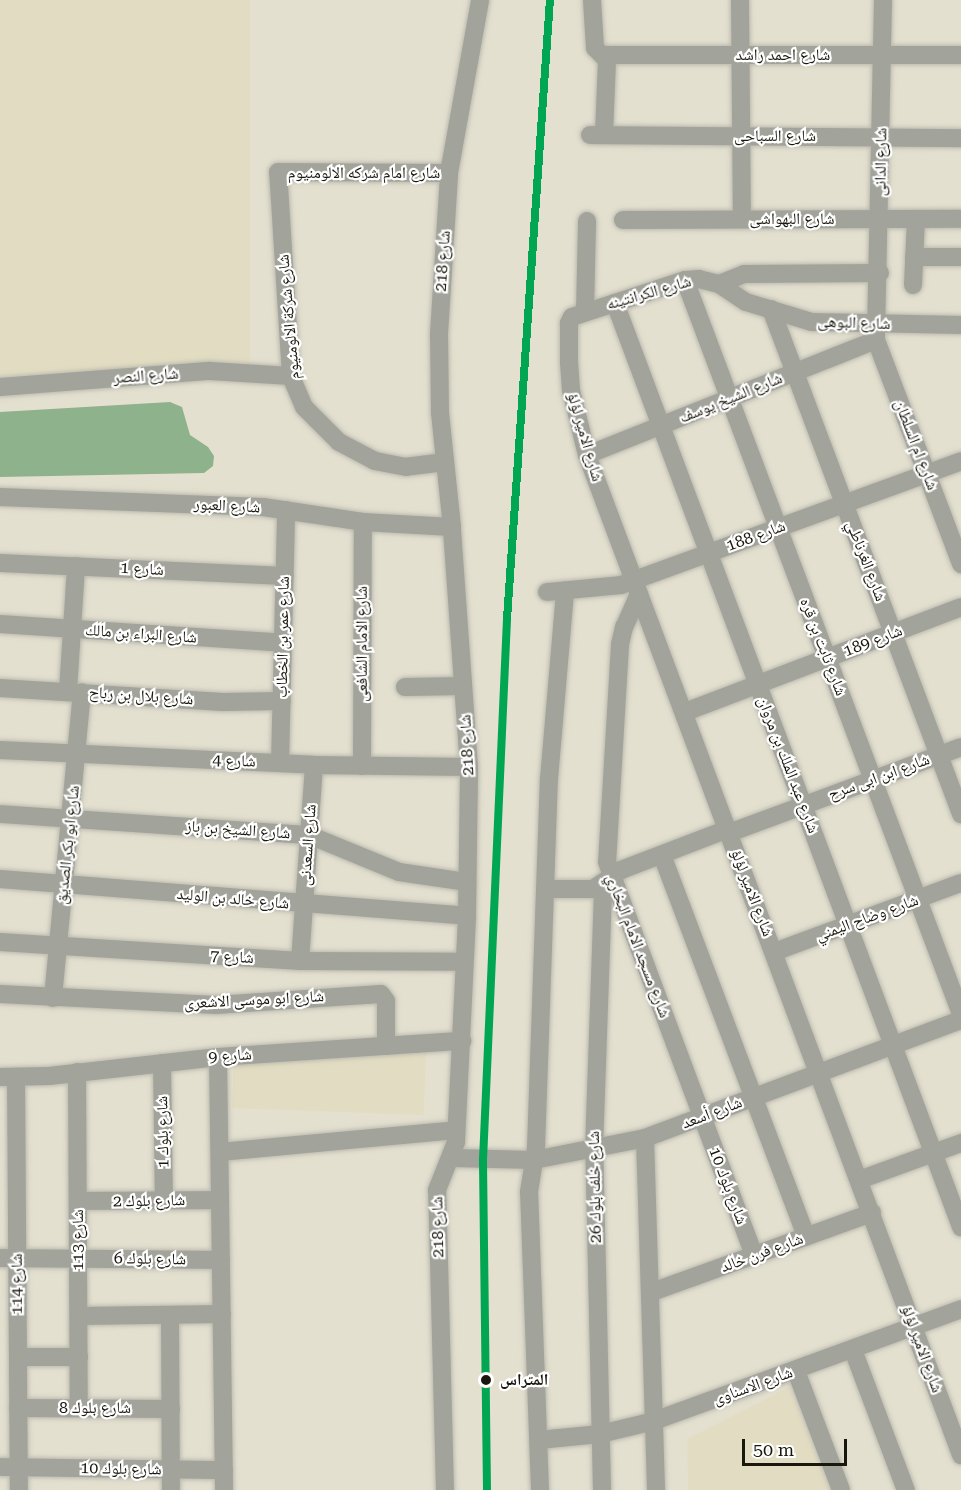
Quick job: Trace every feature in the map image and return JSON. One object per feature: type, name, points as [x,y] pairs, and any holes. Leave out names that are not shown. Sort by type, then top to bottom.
[{"type":"street","name":"شارع 218","points":[[445,1490],[437,1190],[453,1158],[456,1130],[467,916],[469,767],[452,527],[438,374],[449,173],[480,0]]},
{"type":"street","points":[[591,0],[595,48],[605,55]]},
{"type":"street","points":[[740,0],[742,219]]},
{"type":"street","name":"شارع الدانى","points":[[876,332],[880,273],[884,0]]},
{"type":"street","name":"شارع احمد راشد","points":[[605,55],[961,55]]},
{"type":"street","name":"شارع السباحى","points":[[605,55],[597,135],[961,138]]},
{"type":"street","name":"شارع امام شركه الالومنيوم","points":[[278,172],[449,173]]},
{"type":"street","name":"شارع شركة الالومنيوم","points":[[278,172],[291,376],[314,420],[353,451],[395,466],[445,462]]},
{"type":"street","points":[[913,285],[915,219]]},
{"type":"street","name":"شارع البهواشى","points":[[623,220],[961,219]]},
{"type":"street","points":[[585,312],[587,221]]},
{"type":"street","points":[[914,257],[961,257]]},
{"type":"street","name":"شارع الكرانتينه","points":[[569,326],[572,317],[685,280],[699,279],[719,284],[744,274],[880,273]]},
{"type":"street","name":"شارع ثابت بن قره","points":[[685,280],[961,1014]]},
{"type":"street","name":"شارع البوهى","points":[[719,284],[738,298],[812,322],[876,332],[961,325]]},
{"type":"street","name":"شارع عبد الملك بن مروان","points":[[615,303],[961,1227]]},
{"type":"street","name":"شارع الغرناطي","points":[[771,309],[961,814]]},
{"type":"street","name":"شارع الامير لؤلؤ","points":[[569,326],[571,390],[587,455],[961,1455]]},
{"type":"street","name":"شارع الشيخ يوسف","points":[[587,455],[795,373],[876,332]]},
{"type":"street","name":"شارع ام السلطان","points":[[876,332],[961,564]]},
{"type":"street","name":"شارع النصر","points":[[0,387],[210,371],[291,376]]},
{"type":"street","name":"شارع 188","points":[[547,889],[556,592],[637,587],[709,553],[961,461]]},
{"type":"street","name":"شارع العبور","points":[[0,496],[286,510],[363,522],[452,527]]},
{"type":"street","name":"شارع عمر بن الخطاب","points":[[280,763],[286,510]]},
{"type":"street","name":"شارع الامام الشافعى","points":[[362,766],[363,522]]},
{"type":"street","name":"شارع 1","points":[[0,563],[285,576]]},
{"type":"street","name":"شارع ابو بكر الصديق","points":[[53,998],[77,755],[72,629],[76,566]]},
{"type":"street","name":"شارع مسجد الامام البخاري","points":[[637,587],[620,645],[605,847],[606,880],[702,1117]]},
{"type":"street","name":"شارع 189","points":[[685,712],[961,607]]},
{"type":"street","name":"شارع البراء بن مالك","points":[[0,624],[283,643]]},
{"type":"street","points":[[405,687],[463,686]]},
{"type":"street","name":"شارع بلال بن رباح","points":[[0,688],[223,702],[282,701]]},
{"type":"street","name":"شارع ابن ابى سرح","points":[[547,889],[593,889],[606,880],[662,855],[961,747]]},
{"type":"street","name":"شارع 4","points":[[0,750],[314,765],[469,767]]},
{"type":"street","name":"شارع السعدنى","points":[[300,961],[314,765]]},
{"type":"street","name":"شارع الشيخ بن باز","points":[[0,814],[309,835],[399,872],[467,882]]},
{"type":"street","points":[[662,855],[806,1237]]},
{"type":"street","name":"شارع خالد بن الوليد","points":[[0,879],[304,905],[467,916]]},
{"type":"street","name":"شارع خلف بلوك 26","points":[[602,1490],[594,1149],[606,880]]},
{"type":"street","name":"شارع وضاح اليمني","points":[[774,952],[961,883]]},
{"type":"street","points":[[540,1490],[529,1192],[534,1160],[547,889]]},
{"type":"street","name":"شارع 7","points":[[0,942],[58,948],[300,961],[464,962]]},
{"type":"street","name":"شارع ابو موسى الاشعرى","points":[[0,994],[216,1005],[381,994],[386,1001],[386,1046]]},
{"type":"street","name":"شارع أسعد","points":[[453,1158],[534,1160],[645,1138],[961,1020]]},
{"type":"street","name":"شارع 9","points":[[8,1077],[218,1057],[462,1041]]},
{"type":"street","points":[[218,1057],[224,1490]]},
{"type":"street","name":"شارع بلوك 1","points":[[162,1063],[164,1201]]},
{"type":"street","name":"شارع 113","points":[[77,1072],[79,1408]]},
{"type":"street","name":"شارع 114","points":[[8,1077],[9,1258],[18,1357],[19,1490]]},
{"type":"street","name":"شارع بلوك 10","points":[[702,1117],[754,1255]]},
{"type":"street","points":[[220,1152],[456,1130]]},
{"type":"street","points":[[645,1138],[652,1292],[656,1490]]},
{"type":"street","points":[[859,1180],[961,1143]]},
{"type":"street","name":"شارع بلوك 2","points":[[78,1202],[220,1200]]},
{"type":"street","name":"شارع فرن خالد","points":[[652,1292],[872,1214]]},
{"type":"street","name":"شارع بلوك 6","points":[[9,1258],[221,1260]]},
{"type":"street","name":"شارع الاسناوى","points":[[538,1440],[600,1434],[654,1421],[961,1309]]},
{"type":"street","points":[[79,1316],[222,1314]]},
{"type":"street","points":[[171,1315],[171,1490]]},
{"type":"street","points":[[853,1350],[906,1490]]},
{"type":"street","points":[[18,1357],[79,1357]]},
{"type":"street","points":[[796,1371],[841,1490]]},
{"type":"street","name":"شارع بلوك 8","points":[[18,1408],[171,1409]]},
{"type":"street","name":"شارع بلوك 10","points":[[0,1467],[224,1470]]},
{"type":"shaded area","points":[[0,0],[250,0],[250,375],[0,375]]},
{"type":"shaded area","points":[[170,402],[182,407],[190,435],[208,447],[214,456],[213,466],[204,473],[0,477],[0,412]]},
{"type":"shaded area","points":[[234,1045],[426,1052],[424,1115],[232,1108]]},
{"type":"shaded area","points":[[789,1387],[829,1490],[688,1490],[687,1439]]},
{"type":"transit line","points":[[487,1490],[483,1160],[507,619],[550,0]]},
{"type":"place","name":"المتراس","points":[[486,1380]]}]
